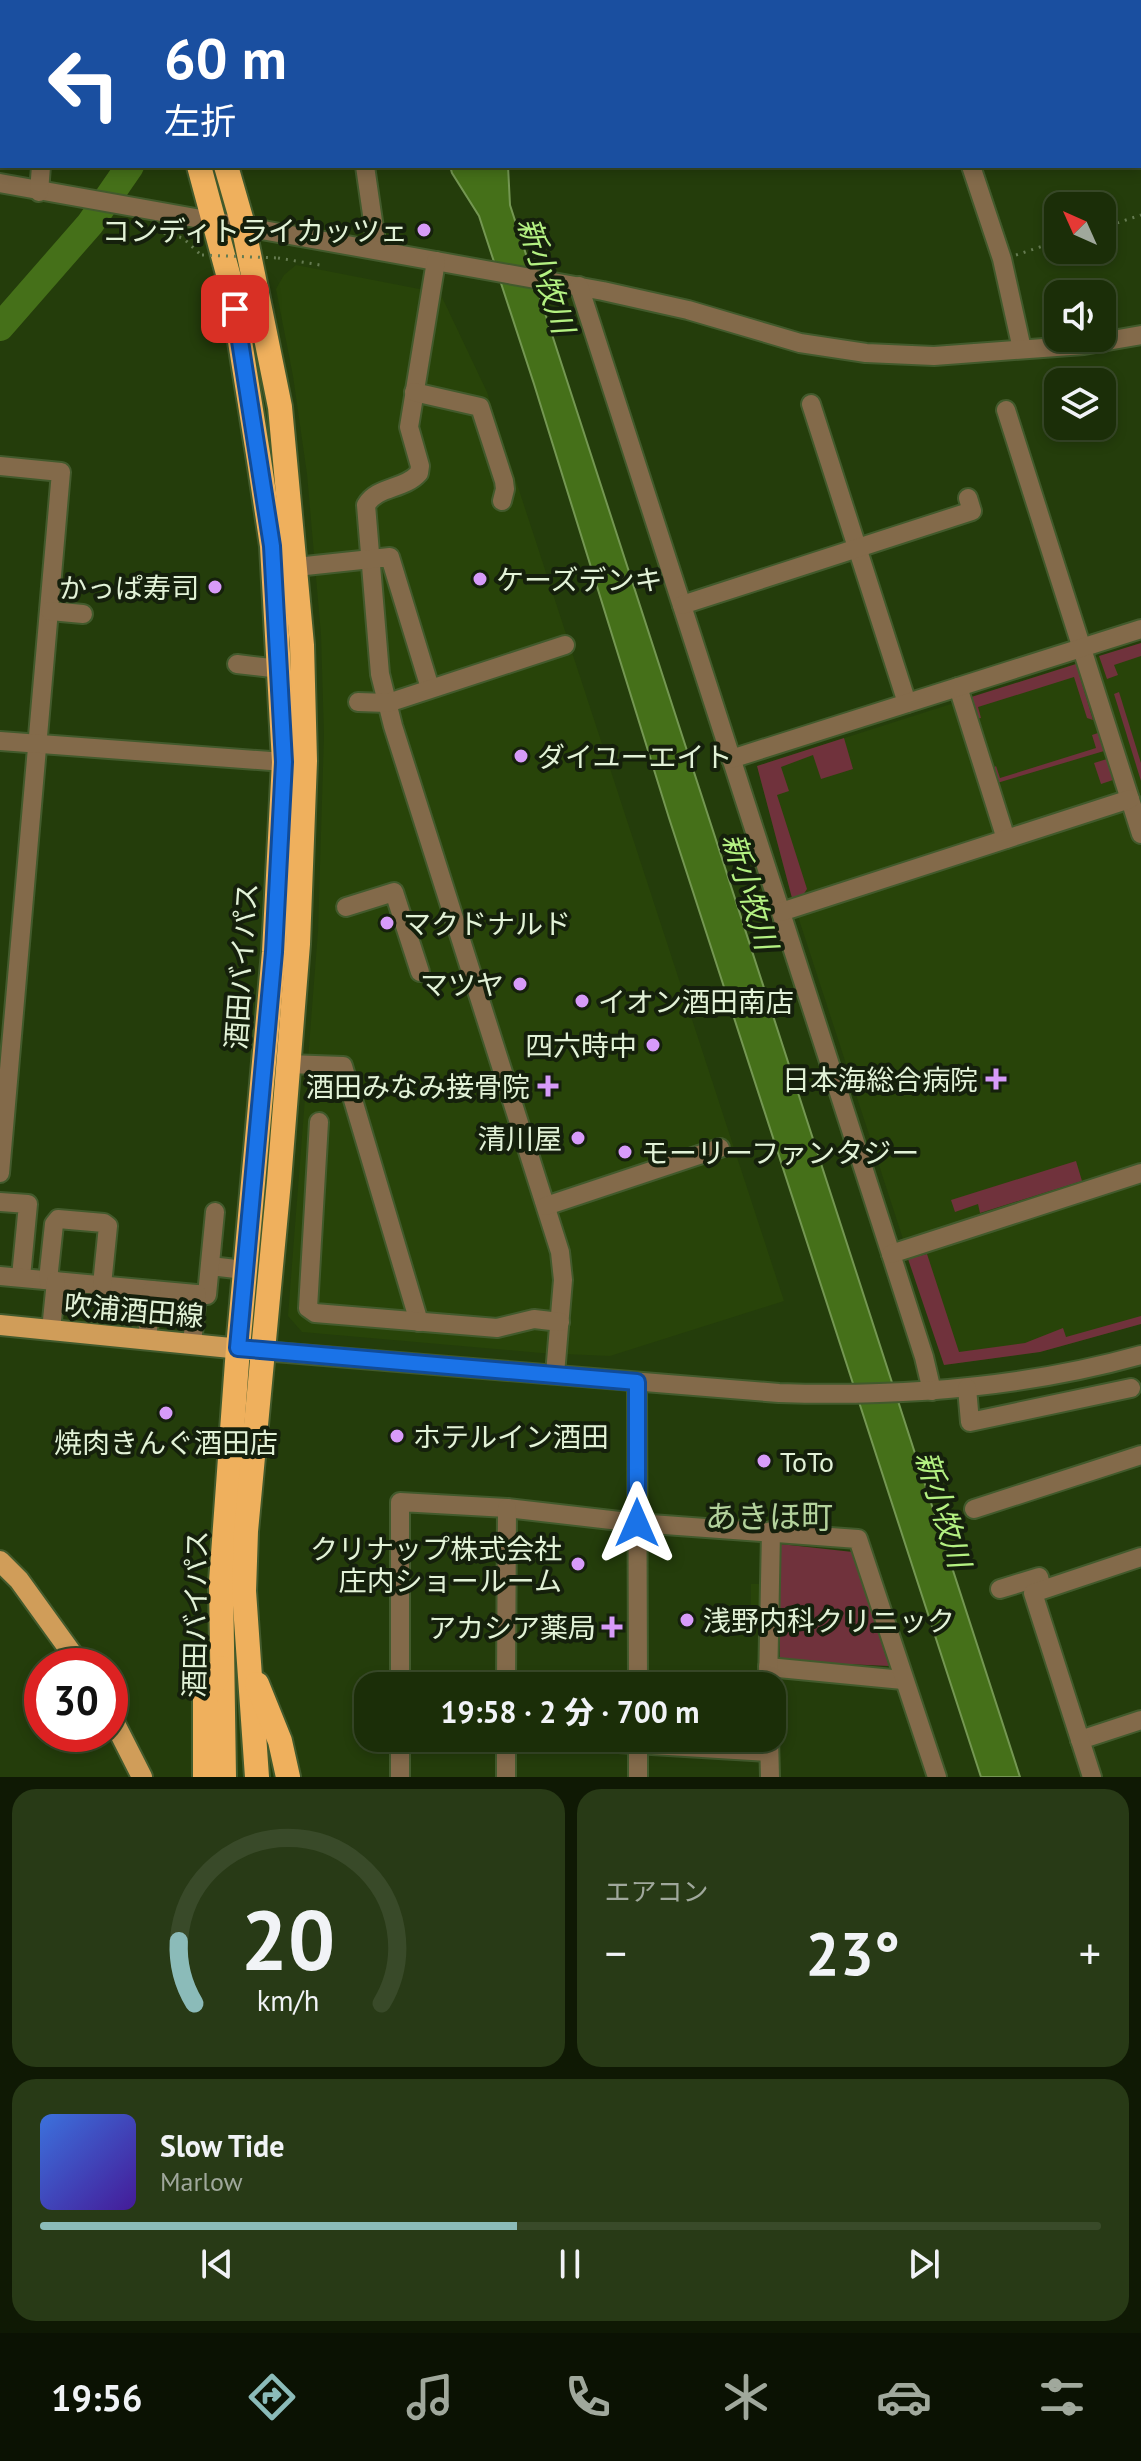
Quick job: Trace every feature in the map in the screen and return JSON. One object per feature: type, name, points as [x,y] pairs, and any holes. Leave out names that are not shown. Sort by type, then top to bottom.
[{"type":"highway","name":"酒田バイパス","points":[[200,168],[231,285],[272,546],[284,762],[274,952],[238,1348],[233,1586],[223,1664],[224,1777]]},
{"type":"highway","name":"酒田バイパス","points":[[227,168],[243,225],[280,407],[302,645],[305,761],[298,944],[263,1351],[246,1531],[234,1560]]},
{"type":"highway","name":"酒田バイパス","points":[[233,1586],[248,1659],[257,1777]]},
{"type":"highway","points":[[248,1659],[280,1741],[288,1777]]},
{"type":"highway","points":[[205,1777],[205,1699],[223,1664]]},
{"type":"main road","name":"吹浦酒田線","points":[[0,1325],[263,1351]]},
{"type":"main road","points":[[0,1561],[19,1580],[68,1648]]},
{"type":"main road","points":[[128,1746],[142,1777]]},
{"type":"main road","points":[[120,1752],[130,1777]]},
{"type":"street","points":[[39,192],[41,168]]},
{"type":"street","points":[[365,168],[377,249]]},
{"type":"street","points":[[972,168],[1002,259],[1022,349]]},
{"type":"street","points":[[0,183],[579,286],[647,300],[800,343],[842,350],[934,356],[1084,345],[1141,335]]},
{"type":"street","points":[[436,261],[409,432],[420,466],[419,473],[409,482],[375,495],[368,502],[365,512],[380,674],[546,1206],[562,1267],[555,1374]]},
{"type":"street","points":[[579,286],[924,1357],[932,1391]]},
{"type":"street","points":[[414,392],[480,407],[504,481],[502,501]]},
{"type":"street","points":[[811,404],[907,703]]},
{"type":"street","points":[[1006,410],[1141,834]]},
{"type":"street","points":[[0,466],[61,472],[39,744],[8,1014],[0,1173]]},
{"type":"street","points":[[682,605],[972,511],[968,498]]},
{"type":"street","points":[[296,567],[390,557],[430,688]]},
{"type":"street","points":[[50,611],[83,614]]},
{"type":"street","points":[[731,759],[1141,629]]},
{"type":"street","points":[[358,702],[388,703],[565,645]]},
{"type":"street","points":[[237,664],[280,669]]},
{"type":"street","points":[[958,687],[1006,839]]},
{"type":"street","points":[[0,741],[284,762]]},
{"type":"street","points":[[781,912],[1130,799]]},
{"type":"street","points":[[346,907],[394,892],[420,972]]},
{"type":"street","points":[[288,1064],[343,1066],[419,1322]]},
{"type":"street","points":[[319,1122],[308,1308],[315,1313],[497,1328],[534,1319],[560,1322]]},
{"type":"street","points":[[546,1206],[720,1148]]},
{"type":"street","points":[[891,1254],[1141,1173]]},
{"type":"street","points":[[0,1202],[28,1204],[21,1277]]},
{"type":"street","points":[[107,1285],[118,1213]]},
{"type":"street","points":[[0,1276],[207,1295],[215,1215],[250,1221]]},
{"type":"street","points":[[51,1330],[54,1224],[58,1219],[104,1223],[108,1226],[107,1285]]},
{"type":"street","points":[[210,1266],[245,1270]]},
{"type":"street","points":[[147,1340],[152,1290]]},
{"type":"street","points":[[192,1344],[197,1294]]},
{"type":"street","points":[[263,1351],[833,1395],[967,1388],[1141,1355]]},
{"type":"street","points":[[1074,1370],[1082,1398]]},
{"type":"street","points":[[637,1382],[638,1672]]},
{"type":"street","points":[[967,1388],[970,1422],[1131,1388]]},
{"type":"street","points":[[974,1509],[1141,1455]]},
{"type":"street","points":[[400,1672],[400,1502],[507,1508],[637,1523],[858,1539],[937,1777]]},
{"type":"street","points":[[506,1672],[507,1508]]},
{"type":"street","points":[[768,1672],[771,1531]]},
{"type":"street","points":[[1092,1777],[1033,1593],[1141,1557]]},
{"type":"street","points":[[1000,1589],[1039,1577],[1042,1589]]},
{"type":"street","points":[[768,1667],[903,1680]]},
{"type":"street","points":[[1080,1740],[1141,1720]]},
{"type":"street","points":[[400,1752],[400,1777]]},
{"type":"street","points":[[506,1752],[506,1777]]},
{"type":"street","points":[[638,1752],[638,1777]]},
{"type":"street","points":[[769,1752],[770,1777]]},
{"type":"path","points":[[1116,223],[1141,215]]},
{"type":"path","points":[[156,231],[183,238],[202,255],[278,258],[320,265]]},
{"type":"path","points":[[1002,259],[1044,246]]},
{"type":"shaded area","points":[[451,168],[508,168],[510,205],[1020,1777],[981,1777],[669,818],[479,216]]},
{"type":"shaded area","points":[[296,265],[440,293],[487,392],[784,1301],[610,1356],[302,1332],[288,1316],[318,931],[324,735],[321,635],[307,474],[276,289],[284,275]]},
{"type":"shaded area","name":"日本海総合病院","points":[[1141,643],[1141,1324],[1040,1352],[944,1365],[792,898],[757,766]]},
{"type":"shaded area","points":[[1141,643],[1141,656],[1114,665],[1118,675],[1107,679],[1099,656]]},
{"type":"shaded area","points":[[1076,664],[1093,720],[1087,718],[1074,677],[978,707],[981,718],[976,719],[968,698]]},
{"type":"shaded area","points":[[1119,692],[1141,763],[1141,781],[1114,694]]},
{"type":"shaded area","points":[[1098,733],[1104,751],[997,783],[992,769],[996,766],[1000,778],[1096,748],[1092,735]]},
{"type":"shaded area","points":[[844,738],[853,769],[821,779],[813,755],[781,767],[789,791],[777,795],[807,889],[801,898],[792,898],[757,766]]},
{"type":"shaded area","points":[[1107,759],[1113,780],[1101,784],[1094,763]]},
{"type":"shaded area","points":[[1076,1161],[1082,1181],[980,1213],[978,1204],[955,1212],[951,1200]]},
{"type":"shaded area","points":[[927,1254],[959,1352],[1025,1343],[1063,1328],[1066,1337],[1141,1316],[1141,1324],[1040,1352],[944,1365],[908,1259]]},
{"type":"shaded area","points":[[780,1544],[853,1552],[889,1666],[780,1661]]},
{"type":"shaded area","points":[[751,1584],[765,1584],[765,1619],[751,1619]]},
{"type":"waterway","points":[[0,327],[90,224],[129,168]]},
{"type":"place","name":"コンディトライカッツェ","points":[[424,230]]},
{"type":"place","name":"ケーズデンキ","points":[[480,579]]},
{"type":"place","name":"かっぱ寿司","points":[[215,587]]},
{"type":"place","name":"ダイユーエイト","points":[[521,756]]},
{"type":"place","name":"マクドナルド","points":[[387,923]]},
{"type":"place","name":"マツヤ","points":[[520,984]]},
{"type":"place","name":"イオン酒田南店","points":[[582,1001]]},
{"type":"place","name":"四六時中","points":[[653,1045]]},
{"type":"place","name":"日本海総合病院","points":[[996,1079]]},
{"type":"place","name":"酒田みなみ接骨院","points":[[548,1086]]},
{"type":"place","name":"清川屋","points":[[578,1138]]},
{"type":"place","name":"モーリーファンタジー","points":[[625,1152]]},
{"type":"place","name":"焼肉きんぐ酒田店","points":[[166,1413]]},
{"type":"place","name":"ホテルイン酒田","points":[[397,1436]]},
{"type":"place","name":"ToTo","points":[[764,1461]]},
{"type":"place","name":"クリナップ株式会社 庄内ショールーム","points":[[578,1564]]},
{"type":"place","name":"浅野内科クリニック","points":[[687,1620]]},
{"type":"place","name":"アカシア薬局","points":[[612,1627]]},
{"type":"district","name":"あきほ町","points":[[769,1516]]},
{"type":"route","points":[[235,309],[272,546],[284,762],[274,952],[238,1348],[637,1382],[637,1523]]},
{"type":"water label","name":"新小牧川","points":[[547,275]]},
{"type":"water label","name":"新小牧川","points":[[751,891]]},
{"type":"water label","name":"新小牧川","points":[[944,1509]]}]
